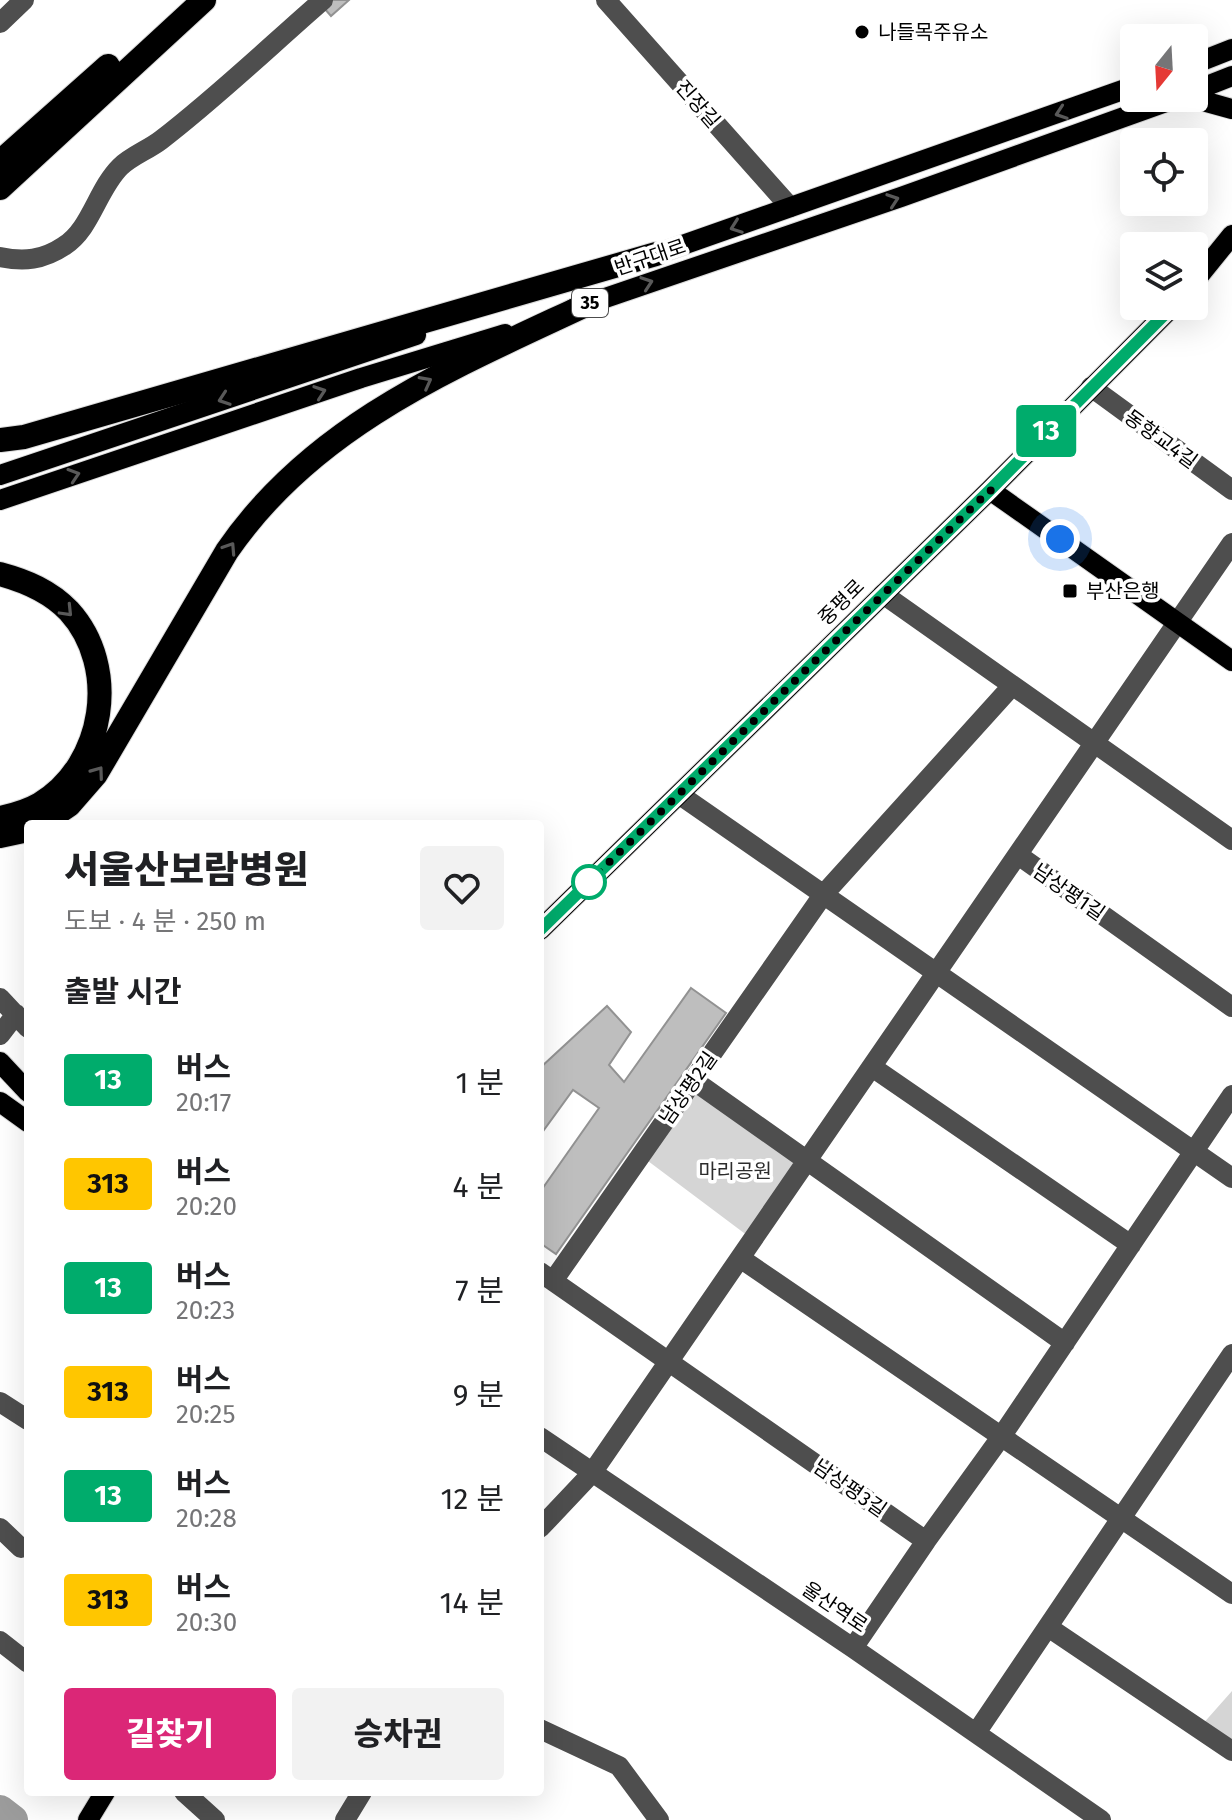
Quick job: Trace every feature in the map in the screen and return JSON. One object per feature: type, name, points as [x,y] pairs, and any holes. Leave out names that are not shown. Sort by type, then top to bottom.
[{"type":"highway","points":[[0,162],[182,0]]},
{"type":"highway","points":[[0,188],[204,0]]},
{"type":"highway","points":[[0,440],[24,437],[656,254]]},
{"type":"highway","points":[[46,820],[78,797],[102,767],[227,551],[296,470],[348,429],[402,395],[588,304]]},
{"type":"highway","points":[[0,574],[56,599],[73,617],[93,651],[100,695],[91,740],[73,774],[41,803],[0,818]]},
{"type":"highway","points":[[0,836],[24,831]]},
{"type":"main road","points":[[1208,58],[1232,49]]},
{"type":"main road","points":[[1208,85],[1232,76]]},
{"type":"main road","name":"반구대로","points":[[0,475],[656,254],[1120,91]]},
{"type":"main road","points":[[1208,102],[1232,109]]},
{"type":"main road","name":"반구대로","points":[[0,500],[361,378],[497,337],[1139,112]]},
{"type":"main road","points":[[1208,265],[1232,235]]},
{"type":"main road","name":"중평로","points":[[544,926],[990,490],[1159,320]]},
{"type":"main road","points":[[990,490],[1232,661]]},
{"type":"main road","points":[[0,1062],[24,1088]]},
{"type":"main road","points":[[0,1080],[24,1097]]},
{"type":"main road","points":[[0,1102],[24,1121]]},
{"type":"main road","points":[[0,1112],[24,1122]]},
{"type":"main road","points":[[88,1820],[103,1796]]},
{"type":"street","points":[[0,23],[24,0]]},
{"type":"street","points":[[0,257],[20,261],[40,259],[64,247],[76,237],[108,180],[122,164],[159,142],[323,0]]},
{"type":"street","name":"진장길","points":[[606,0],[790,207]]},
{"type":"street","name":"동향교4길","points":[[1091,387],[1232,490]]},
{"type":"street","name":"남상평1길","points":[[1232,543],[1018,855],[1232,1007]]},
{"type":"street","points":[[883,594],[1232,840]]},
{"type":"street","points":[[823,895],[1012,686]]},
{"type":"street","points":[[680,795],[1232,1178]]},
{"type":"street","points":[[544,1524],[592,1473],[1018,855]]},
{"type":"street","name":"남상평2길","points":[[546,1277],[693,1080],[823,895]]},
{"type":"street","points":[[0,998],[22,1021],[0,1035]]},
{"type":"street","points":[[872,1067],[1131,1245]]},
{"type":"street","points":[[693,1080],[1065,1343]]},
{"type":"street","points":[[853,1648],[1001,1437],[1232,1095]]},
{"type":"street","points":[[740,1258],[1232,1594]]},
{"type":"street","name":"남상평3길","points":[[546,1277],[926,1541]]},
{"type":"street","points":[[976,1733],[1232,1354]]},
{"type":"street","points":[[0,1402],[24,1417]]},
{"type":"street","name":"울산역로","points":[[544,1440],[1101,1820]]},
{"type":"street","points":[[0,1528],[21,1548]]},
{"type":"street","points":[[1048,1627],[1232,1751]]},
{"type":"street","points":[[0,1641],[24,1660]]},
{"type":"street","points":[[544,1731],[619,1766],[659,1820]]},
{"type":"street","points":[[188,1796],[215,1820]]},
{"type":"street","points":[[345,1820],[360,1796]]},
{"type":"green space","name":"마리공원","points":[[693,1088],[800,1162],[748,1236],[644,1158]]},
{"type":"green space","points":[[1232,1691],[1232,1746],[1201,1726]]},
{"type":"building","points":[[317,0],[349,0],[331,16]]},
{"type":"building","points":[[691,988],[726,1013],[556,1254],[544,1246],[544,1186],[599,1108],[573,1090],[544,1130],[544,1064],[607,1006],[631,1032],[609,1065],[624,1082]]},
{"type":"waterway","points":[[0,1810],[13,1820]]},
{"type":"bus line","name":"13","points":[[544,926],[1160,320]]},
{"type":"place","name":"나들목주유소","points":[[862,32]]},
{"type":"place","name":"부산은행","points":[[1070,591]]},
{"type":"route","points":[[589,882],[990,490],[1060,539]]}]
